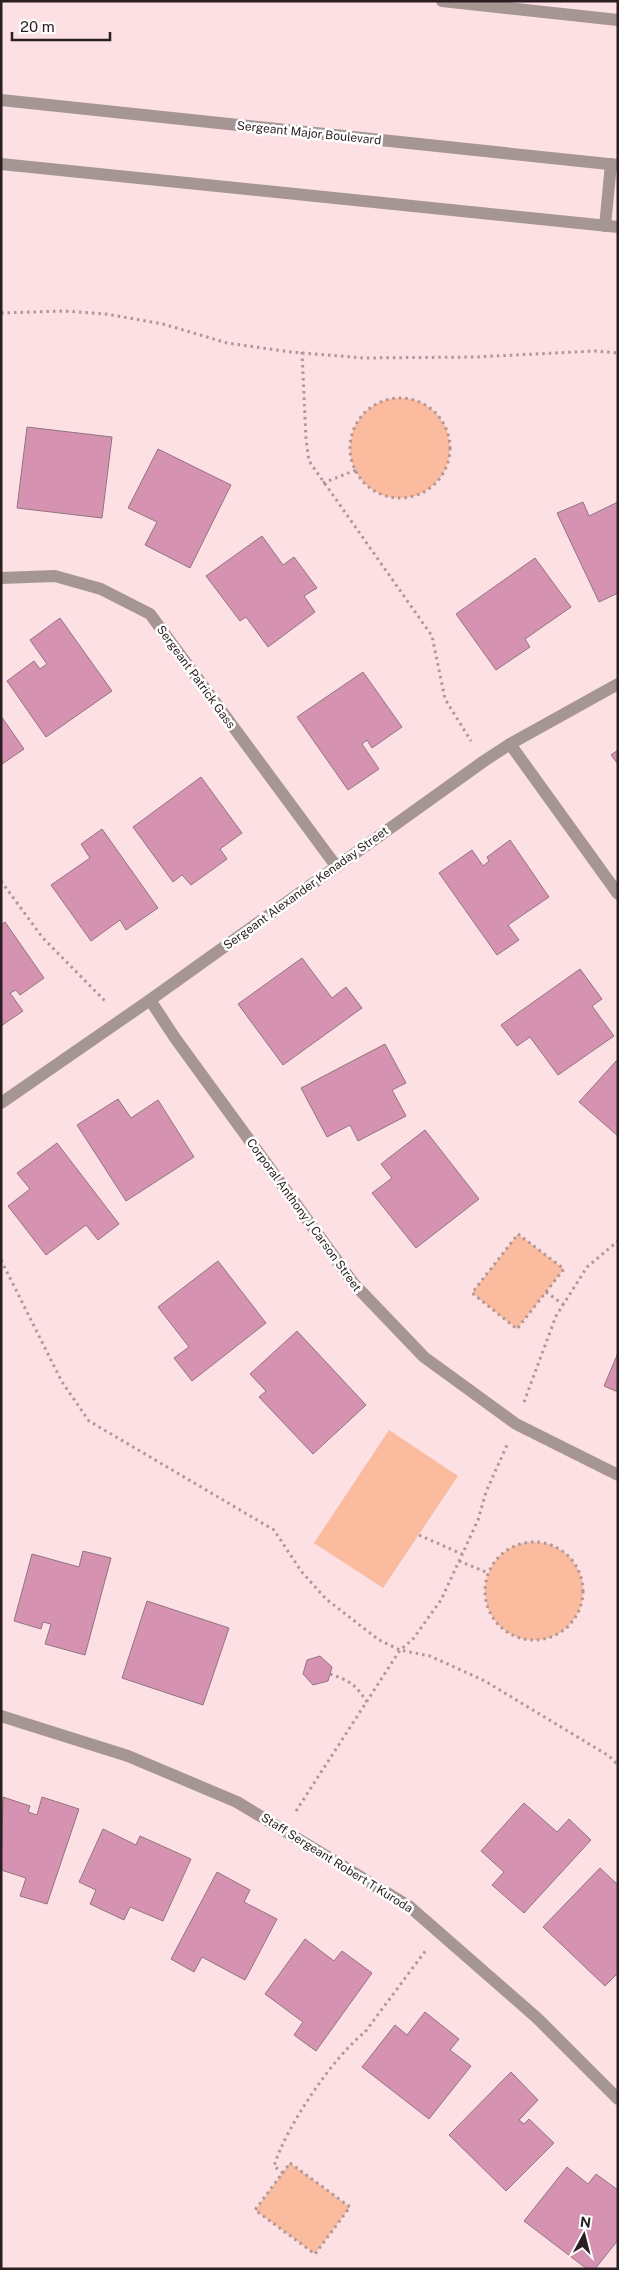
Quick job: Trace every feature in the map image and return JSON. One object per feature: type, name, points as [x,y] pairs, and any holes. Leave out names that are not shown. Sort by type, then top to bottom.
[{"type":"street","points":[[442,1],[618,20]]},
{"type":"street","name":"Sergeant Major Boulevard","points":[[1,100],[614,165]]},
{"type":"street","points":[[1,164],[618,227]]},
{"type":"street","points":[[605,226],[614,165]]},
{"type":"street","name":"Sergeant Patrick Gass","points":[[1,578],[55,576],[101,589],[150,614],[336,866]]},
{"type":"street","name":"Sergeant Alexander Kenaday Street","points":[[1,1103],[150,1000],[484,761],[510,744],[618,684]]},
{"type":"street","points":[[510,744],[618,894]]},
{"type":"street","name":"Corporal Anthony J Carson Street","points":[[150,1000],[354,1284],[424,1357],[516,1424],[618,1475]]},
{"type":"street","name":"Staff Sergeant Robert T Kuroda","points":[[1,1716],[128,1756],[238,1802],[410,1908],[537,2018],[618,2099]]},
{"type":"path","points":[[1,313],[64,310],[106,314],[163,324],[227,343],[364,358],[475,357],[594,350],[618,353]]},
{"type":"path","points":[[302,352],[306,439],[309,461],[432,636],[445,699],[484,761]]},
{"type":"path","points":[[404,398],[420,402],[433,410],[444,423],[449,439],[450,455],[445,470],[435,484],[422,493],[406,498],[390,497],[375,491],[362,481],[356,470],[350,451],[352,434],[359,419],[371,407],[387,400],[404,398]]},
{"type":"path","points":[[323,483],[356,470]]},
{"type":"path","points":[[1,881],[42,937],[102,996],[120,1021]]},
{"type":"path","points":[[518,1234],[564,1269],[546,1292],[517,1328],[472,1293],[518,1234]]},
{"type":"path","points":[[284,1830],[400,1650],[413,1639],[441,1600],[478,1520],[486,1492],[516,1424],[539,1357],[556,1316],[588,1267],[618,1241]]},
{"type":"path","points":[[1,1260],[62,1382],[89,1421],[274,1530],[301,1571],[326,1599],[379,1640],[400,1650],[430,1656],[485,1680],[609,1756],[618,1764]]},
{"type":"path","points":[[546,1292],[564,1305]]},
{"type":"path","points":[[419,1535],[462,1554]]},
{"type":"path","points":[[531,1543],[553,1546],[567,1555],[577,1568],[582,1585],[582,1601],[575,1617],[564,1630],[550,1638],[532,1640],[516,1637],[502,1628],[491,1615],[485,1599],[485,1584],[489,1573],[498,1558],[510,1548],[531,1543]]},
{"type":"path","points":[[459,1561],[489,1573]]},
{"type":"path","points":[[330,1674],[356,1685],[367,1702]]},
{"type":"path","points":[[283,2173],[274,2166],[280,2146],[329,2069],[352,2042],[365,2032],[439,1932]]},
{"type":"path","points":[[290,2163],[350,2207],[315,2254],[255,2210],[283,2173],[290,2163]]},
{"type":"shaded area","points":[[400,398],[419,402],[435,413],[446,429],[450,448],[446,467],[435,483],[419,494],[400,498],[381,494],[365,483],[354,467],[350,448],[354,429],[365,413],[381,402]]},
{"type":"shaded area","points":[[518,1234],[564,1269],[517,1329],[472,1293]]},
{"type":"shaded area","points":[[389,1430],[458,1476],[383,1588],[314,1543]]},
{"type":"shaded area","points":[[534,1542],[553,1546],[568,1557],[579,1572],[583,1591],[579,1610],[568,1625],[553,1636],[534,1640],[515,1636],[500,1625],[489,1610],[485,1591],[489,1572],[500,1557],[515,1546]]},
{"type":"shaded area","points":[[290,2163],[350,2207],[315,2254],[255,2210]]},
{"type":"building","points":[[27,427],[112,437],[102,518],[17,508]]},
{"type":"building","points":[[158,449],[231,485],[190,568],[145,545],[157,522],[128,508]]},
{"type":"building","points":[[583,502],[589,516],[618,502],[618,593],[599,602],[557,513]]},
{"type":"building","points":[[262,536],[283,565],[294,557],[317,588],[304,596],[315,612],[268,647],[246,617],[240,621],[206,576]]},
{"type":"building","points":[[535,558],[571,607],[525,639],[530,647],[496,670],[456,614]]},
{"type":"building","points":[[60,618],[112,691],[46,737],[7,681],[34,661],[40,669],[47,664],[30,640]]},
{"type":"building","points":[[363,672],[402,727],[372,748],[367,740],[362,744],[379,769],[348,790],[297,717]]},
{"type":"building","points":[[1,716],[24,749],[2,764],[1,763]]},
{"type":"building","points":[[618,750],[618,764],[611,755]]},
{"type":"building","points":[[201,777],[242,833],[220,849],[227,859],[191,885],[182,875],[173,882],[133,827]]},
{"type":"building","points":[[102,829],[158,908],[126,930],[120,920],[91,941],[51,885],[90,858],[81,844]]},
{"type":"building","points":[[510,840],[549,897],[508,925],[519,940],[497,955],[439,873],[472,850],[483,866],[489,861],[487,857]]},
{"type":"building","points":[[5,922],[44,978],[20,995],[16,990],[10,993],[23,1011],[1,1026],[1,925]]},
{"type":"building","points":[[302,958],[332,998],[346,987],[362,1008],[283,1065],[238,1004]]},
{"type":"building","points":[[580,969],[602,999],[592,1006],[614,1036],[558,1075],[530,1037],[517,1046],[501,1025]]},
{"type":"building","points":[[385,1044],[406,1083],[392,1090],[406,1116],[358,1141],[350,1125],[327,1137],[301,1088]]},
{"type":"building","points":[[618,1059],[618,1136],[579,1102]]},
{"type":"building","points":[[118,1099],[131,1118],[158,1100],[194,1157],[126,1201],[77,1125]]},
{"type":"building","points":[[425,1130],[479,1199],[416,1248],[372,1193],[392,1178],[381,1164]]},
{"type":"building","points":[[57,1143],[119,1224],[98,1240],[86,1225],[46,1255],[8,1206],[30,1189],[17,1173]]},
{"type":"building","points":[[218,1261],[266,1323],[192,1381],[174,1358],[189,1347],[158,1307]]},
{"type":"building","points":[[297,1331],[366,1405],[313,1454],[259,1397],[266,1391],[250,1374]]},
{"type":"building","points":[[618,1353],[618,1392],[604,1386]]},
{"type":"building","points":[[83,1551],[111,1558],[85,1655],[45,1644],[51,1624],[43,1622],[41,1629],[14,1621],[32,1554],[79,1567]]},
{"type":"building","points":[[147,1601],[229,1628],[203,1705],[122,1678]]},
{"type":"building","points":[[320,1656],[332,1667],[328,1681],[313,1685],[303,1674],[307,1660]]},
{"type":"building","points":[[3,1797],[30,1806],[28,1812],[37,1815],[42,1797],[79,1809],[47,1904],[20,1896],[26,1878],[1,1870]]},
{"type":"building","points":[[524,1803],[557,1832],[569,1819],[591,1840],[524,1913],[492,1885],[504,1872],[481,1851]]},
{"type":"building","points":[[103,1829],[136,1845],[140,1836],[191,1859],[163,1921],[130,1907],[124,1920],[90,1904],[96,1890],[79,1882]]},
{"type":"building","points":[[600,1868],[618,1885],[618,1973],[605,1986],[543,1927]]},
{"type":"building","points":[[217,1872],[250,1890],[244,1902],[277,1919],[245,1980],[202,1957],[194,1972],[171,1959]]},
{"type":"building","points":[[305,1939],[334,1961],[342,1951],[372,1973],[316,2051],[294,2035],[303,2022],[265,1994]]},
{"type":"building","points":[[425,2012],[459,2039],[450,2050],[471,2066],[429,2119],[362,2067],[395,2025],[407,2035]]},
{"type":"building","points":[[511,2072],[538,2100],[519,2120],[524,2124],[529,2119],[554,2143],[506,2191],[449,2135]]},
{"type":"building","points":[[567,2167],[588,2184],[596,2174],[618,2190],[618,2240],[595,2269],[587,2269],[524,2221]]}]
